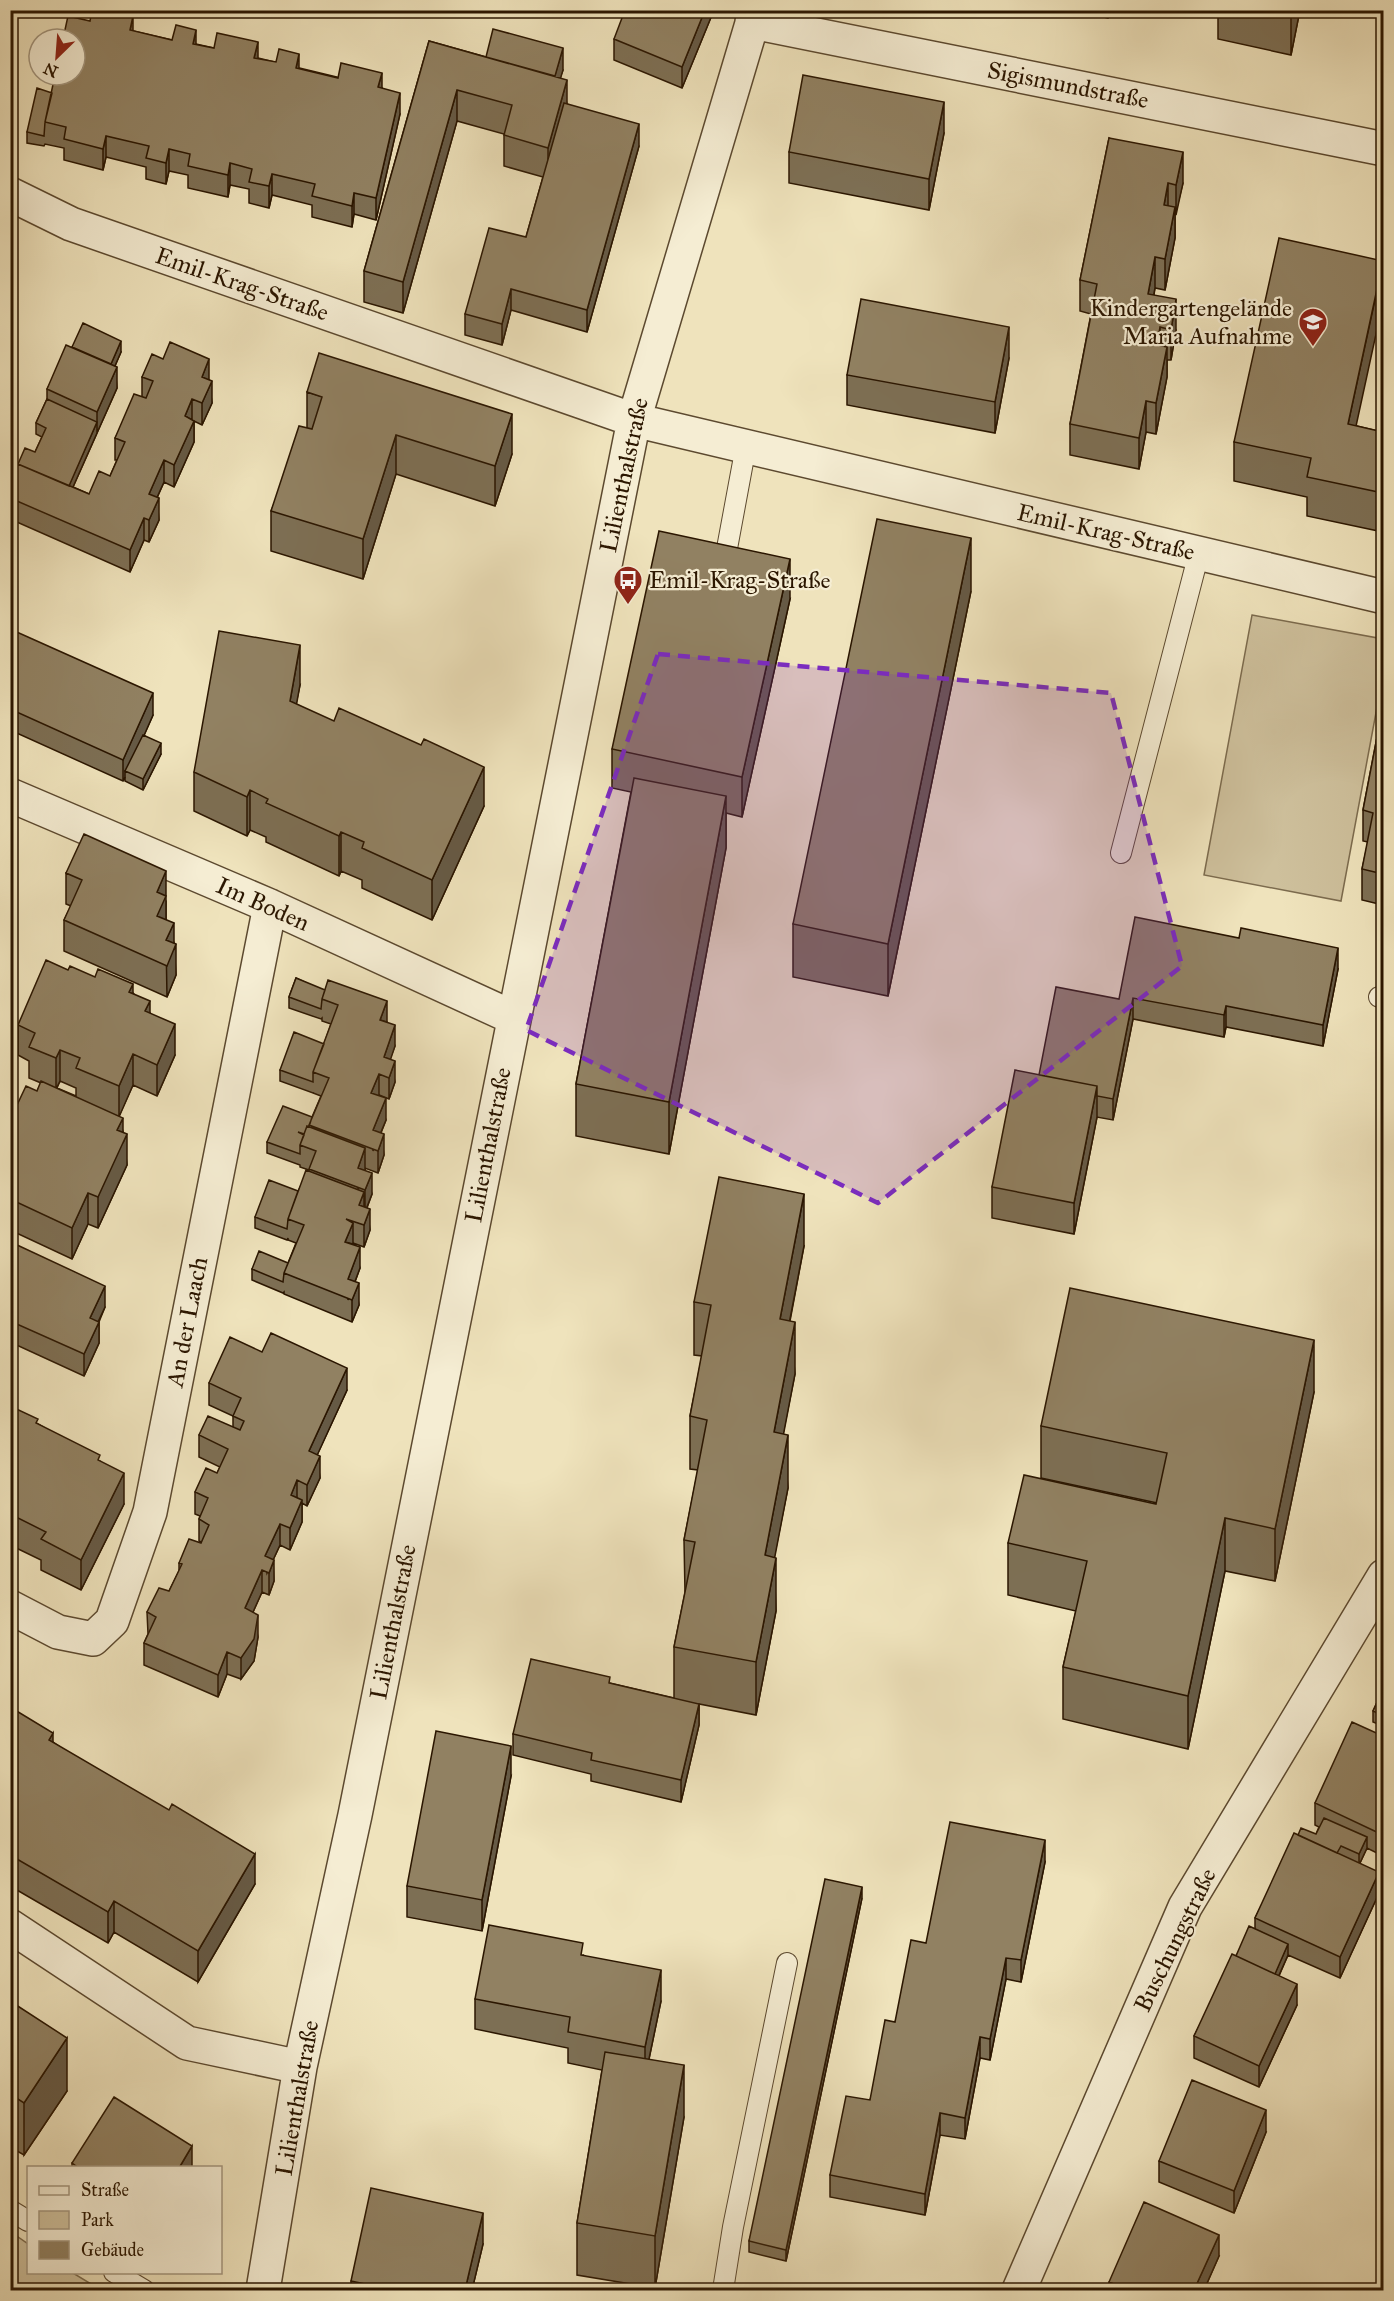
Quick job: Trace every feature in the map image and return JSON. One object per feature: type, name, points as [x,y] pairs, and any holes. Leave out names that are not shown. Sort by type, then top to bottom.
[{"type":"street","name":"Sigismundstraße","points":[[754,16],[1383,148]]},
{"type":"street","name":"Lilienthalstraße","points":[[263,2290],[300,2067],[355,1815],[634,420],[754,16]]},
{"type":"street","name":"Emil-Krag-Straße","points":[[10,194],[71,224],[634,420],[1383,597]]},
{"type":"street","name":"Im Boden","points":[[10,795],[270,906],[514,1018]]},
{"type":"street","name":"An der Laach","points":[[10,1607],[58,1632],[93,1639],[112,1621],[123,1592],[150,1512],[270,906]]},
{"type":"street","name":"Buschungstraße","points":[[1019,2290],[1185,1907],[1383,1576]]},
{"type":"street","points":[[10,1926],[187,2043],[300,2067]]},
{"type":"lane","points":[[720,584],[746,446]]},
{"type":"lane","points":[[1121,853],[1199,554]]},
{"type":"lane","points":[[723,2290],[733,2227],[787,1963]]},
{"type":"lane","points":[[10,2210],[27,2220]]},
{"type":"lane","points":[[117,2274],[144,2290]]},
{"type":"highlighted area","points":[[658,654],[1111,693],[1182,966],[878,1203],[526,1030]]},
{"type":"green space","points":[[1252,615],[1383,639],[1383,675],[1341,901],[1204,875]]},
{"type":"green space","points":[[11,2232],[27,2243],[27,2274],[75,2274],[101,2290],[11,2290]]},
{"type":"building","points":[[92,10],[112,10],[133,16],[130,30],[172,40],[176,25],[196,30],[193,44],[214,48],[217,33],[258,42],[254,58],[276,62],[279,49],[299,54],[296,68],[338,78],[341,63],[382,73],[378,87],[400,93],[376,198],[354,193],[352,206],[312,196],[315,184],[272,174],[269,186],[249,182],[252,169],[230,163],[228,175],[188,166],[190,154],[169,149],[166,163],[146,158],[149,146],[106,136],[103,149],[64,139],[66,127],[45,122],[52,87],[87,87],[87,27],[66,27],[68,16],[90,21]]},
{"type":"building","points":[[625,10],[705,10],[682,67],[614,39]]},
{"type":"building","points":[[493,29],[563,48],[555,76],[486,57]]},
{"type":"building","points":[[429,41],[567,80],[548,148],[504,135],[512,105],[457,90],[403,282],[364,271]]},
{"type":"building","points":[[803,75],[944,102],[929,179],[789,152]]},
{"type":"building","points":[[37,88],[52,93],[44,136],[27,132]]},
{"type":"building","points":[[564,103],[639,124],[587,310],[511,289],[502,324],[465,314],[489,228],[526,237]]},
{"type":"building","points":[[1109,138],[1183,152],[1176,185],[1168,183],[1164,205],[1175,207],[1165,259],[1155,257],[1148,294],[1176,299],[1171,330],[1160,327],[1157,345],[1167,347],[1156,403],[1146,401],[1139,438],[1070,424],[1097,284],[1080,280]]},
{"type":"building","points":[[1279,238],[1383,261],[1348,424],[1383,432],[1383,493],[1307,477],[1311,458],[1234,442]]},
{"type":"building","points":[[861,299],[1009,327],[995,402],[847,375]]},
{"type":"building","points":[[83,323],[121,341],[111,364],[72,347]]},
{"type":"building","points":[[170,342],[209,359],[202,377],[212,381],[202,403],[192,399],[185,416],[194,421],[174,465],[164,460],[149,494],[159,498],[149,520],[144,518],[130,550],[10,498],[10,481],[18,464],[89,494],[99,471],[110,476],[125,442],[115,438],[134,394],[146,398],[153,381],[142,377],[152,354],[163,359]]},
{"type":"building","points":[[66,345],[117,367],[97,412],[47,389]]},
{"type":"building","points":[[319,353],[512,414],[495,466],[396,435],[363,539],[271,511],[299,426],[312,429],[322,397],[307,392]]},
{"type":"building","points":[[47,399],[97,422],[69,486],[18,464],[25,448],[35,452],[46,428],[36,423]]},
{"type":"building","points":[[877,519],[971,538],[888,944],[793,924]]},
{"type":"building","points":[[659,531],[790,559],[742,777],[612,749]]},
{"type":"building","points":[[10,629],[153,693],[123,760],[10,709]]},
{"type":"building","points":[[219,631],[300,645],[290,701],[334,721],[339,708],[421,745],[424,739],[484,767],[432,880],[362,848],[364,842],[341,832],[339,836],[266,803],[268,799],[250,790],[247,797],[194,772]]},
{"type":"building","points":[[1383,706],[1383,874],[1362,869],[1373,813],[1363,810]]},
{"type":"building","points":[[143,735],[161,743],[143,779],[125,771]]},
{"type":"building","points":[[634,778],[726,796],[669,1102],[576,1084]]},
{"type":"building","points":[[84,834],[166,871],[157,892],[166,896],[157,916],[174,923],[166,940],[176,944],[167,966],[64,920],[82,880],[66,873]]},
{"type":"building","points":[[1135,917],[1239,938],[1241,928],[1338,948],[1323,1025],[1226,1006],[1224,1015],[1133,998],[1113,1099],[1097,1096],[1097,1086],[1039,1075],[1056,987],[1119,999]]},
{"type":"building","points":[[46,960],[68,970],[70,966],[95,977],[98,969],[133,984],[129,992],[150,1001],[145,1011],[175,1024],[157,1065],[133,1054],[119,1086],[76,1068],[80,1058],[60,1050],[56,1058],[29,1047],[35,1033],[18,1025]]},
{"type":"building","points":[[296,978],[325,990],[321,1009],[289,997]]},
{"type":"building","points":[[328,980],[387,1001],[380,1020],[395,1025],[384,1057],[395,1061],[389,1078],[379,1074],[371,1093],[386,1098],[373,1130],[384,1134],[378,1151],[309,1125],[329,1078],[313,1072],[338,1005],[322,999]]},
{"type":"building","points":[[294,1032],[324,1044],[313,1072],[313,1082],[280,1070]]},
{"type":"building","points":[[1015,1070],[1097,1086],[1074,1203],[992,1187]]},
{"type":"building","points":[[41,1081],[123,1118],[117,1130],[127,1134],[98,1197],[88,1193],[72,1228],[10,1199],[10,1120],[26,1086],[37,1091]]},
{"type":"building","points":[[283,1106],[312,1117],[304,1134],[298,1132],[304,1135],[300,1145],[300,1154],[267,1142]]},
{"type":"building","points":[[307,1126],[365,1148],[358,1168],[372,1173],[365,1190],[309,1169],[316,1151],[300,1145]]},
{"type":"building","points":[[306,1170],[364,1192],[359,1205],[370,1209],[364,1225],[346,1219],[353,1223],[345,1242],[360,1247],[348,1279],[359,1283],[352,1300],[284,1273],[304,1225],[288,1219]]},
{"type":"building","points":[[719,1177],[804,1194],[780,1319],[795,1322],[774,1432],[788,1435],[765,1555],[776,1558],[756,1662],[674,1647],[695,1542],[684,1540],[707,1420],[690,1416],[711,1305],[694,1302]]},
{"type":"building","points":[[269,1180],[298,1191],[288,1219],[287,1229],[255,1217]]},
{"type":"building","points":[[15,1244],[105,1286],[90,1318],[99,1322],[84,1354],[10,1321],[10,1253]]},
{"type":"building","points":[[259,1251],[288,1263],[283,1282],[252,1269]]},
{"type":"building","points":[[1070,1288],[1314,1340],[1275,1529],[1225,1518],[1188,1696],[1063,1667],[1087,1561],[1008,1543],[1024,1475],[1156,1504],[1167,1453],[1041,1426]]},
{"type":"building","points":[[271,1333],[347,1368],[309,1451],[320,1456],[307,1485],[297,1480],[291,1495],[302,1500],[290,1528],[280,1524],[265,1556],[274,1560],[269,1573],[262,1570],[245,1608],[258,1615],[254,1639],[241,1658],[227,1652],[218,1675],[144,1643],[156,1617],[147,1612],[159,1588],[169,1591],[182,1564],[179,1563],[189,1539],[201,1543],[209,1525],[199,1519],[208,1498],[195,1492],[206,1468],[217,1473],[228,1449],[199,1435],[208,1416],[240,1430],[244,1421],[233,1416],[241,1398],[209,1383],[230,1337],[262,1352]]},
{"type":"building","points":[[10,1406],[38,1419],[36,1423],[100,1455],[98,1460],[124,1473],[81,1560],[41,1539],[46,1532],[10,1514]]},
{"type":"building","points":[[531,1659],[610,1677],[609,1683],[699,1704],[681,1780],[591,1760],[592,1753],[513,1734]]},
{"type":"building","points":[[1381,1694],[1383,1695],[1383,1716],[1373,1711]]},
{"type":"building","points":[[10,1707],[53,1733],[49,1740],[169,1810],[172,1804],[255,1854],[198,1951],[114,1901],[108,1912],[10,1855]]},
{"type":"building","points":[[1352,1722],[1383,1736],[1383,1835],[1315,1803]]},
{"type":"building","points":[[436,1731],[511,1746],[482,1900],[407,1886]]},
{"type":"building","points":[[1324,1818],[1367,1837],[1359,1854],[1341,1846],[1337,1853],[1298,1835],[1301,1828],[1316,1834]]},
{"type":"building","points":[[950,1822],[1045,1840],[1021,1960],[1006,1958],[990,2039],[980,2037],[965,2118],[940,2113],[925,2194],[830,2175],[846,2096],[870,2100],[885,2020],[895,2022],[911,1940],[926,1943]]},
{"type":"building","points":[[1294,1833],[1379,1872],[1340,1957],[1255,1918]]},
{"type":"building","points":[[825,1879],[862,1887],[786,2250],[749,2241]]},
{"type":"building","points":[[489,1925],[583,1943],[581,1955],[661,1970],[645,2047],[568,2032],[570,2017],[475,1999]]},
{"type":"building","points":[[1249,1926],[1288,1944],[1275,1974],[1236,1956]]},
{"type":"building","points":[[1232,1954],[1297,1984],[1259,2066],[1194,2036]]},
{"type":"building","points":[[10,2001],[67,2038],[24,2103],[10,2094]]},
{"type":"building","points":[[605,2052],[684,2065],[655,2236],[577,2223]]},
{"type":"building","points":[[1192,2080],[1266,2110],[1234,2191],[1159,2161]]},
{"type":"building","points":[[114,2097],[192,2146],[180,2166],[76,2166],[72,2163]]},
{"type":"building","points":[[371,2188],[483,2213],[465,2290],[393,2290],[351,2281]]},
{"type":"building","points":[[1144,2202],[1219,2235],[1194,2290],[1128,2290],[1109,2282]]},
{"type":"place","name":"Kindergartengelände Maria Aufnahme","points":[[1313,348]]},
{"type":"place","name":"Emil-Krag-Straße","points":[[628,606]]}]
